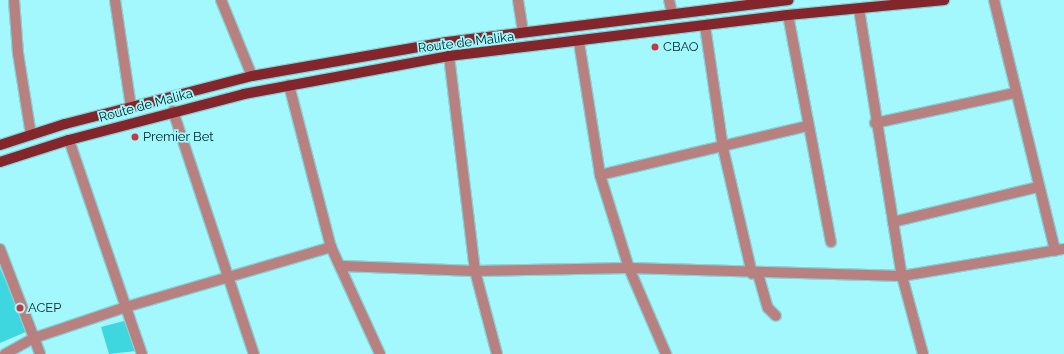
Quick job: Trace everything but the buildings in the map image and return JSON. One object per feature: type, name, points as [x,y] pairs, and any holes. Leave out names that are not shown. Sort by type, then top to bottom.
[{"type":"main road","name":"Route de Malika","points":[[0,145],[131,107],[252,76],[523,31],[672,13],[742,2],[788,0]]},
{"type":"main road","name":"Route de Malika","points":[[0,162],[70,140],[173,111],[289,85],[449,56],[579,42],[788,15],[944,0]]},
{"type":"street","points":[[14,0],[18,53],[31,135]]},
{"type":"street","points":[[115,0],[131,107]]},
{"type":"street","points":[[221,0],[252,76]]},
{"type":"street","points":[[518,0],[523,31]]},
{"type":"street","points":[[669,0],[672,13]]},
{"type":"street","points":[[342,266],[475,271],[629,268],[755,274],[902,276],[1060,250],[1038,187],[994,0]]},
{"type":"street","points":[[859,9],[875,123],[902,276],[923,354]]},
{"type":"street","points":[[788,15],[831,242]]},
{"type":"street","points":[[705,26],[723,148],[755,274],[768,308],[776,316]]},
{"type":"street","points":[[579,42],[600,175],[629,268],[666,354]]},
{"type":"street","points":[[449,56],[475,271],[497,354]]},
{"type":"street","points":[[289,85],[331,247],[342,266],[380,354]]},
{"type":"street","points":[[875,123],[1015,93]]},
{"type":"street","points":[[173,111],[254,354]]},
{"type":"street","points":[[600,175],[723,148],[808,126]]},
{"type":"street","points":[[70,140],[142,354]]},
{"type":"street","points":[[893,222],[1038,187]]},
{"type":"street","points":[[5,354],[34,338],[126,307],[230,279],[331,247]]},
{"type":"street","points":[[0,249],[40,354]]},
{"type":"place","name":"CBAO","points":[[655,47]]},
{"type":"place","name":"Premier Bet","points":[[135,137]]},
{"type":"place","name":"ACEP","points":[[20,308]]}]
